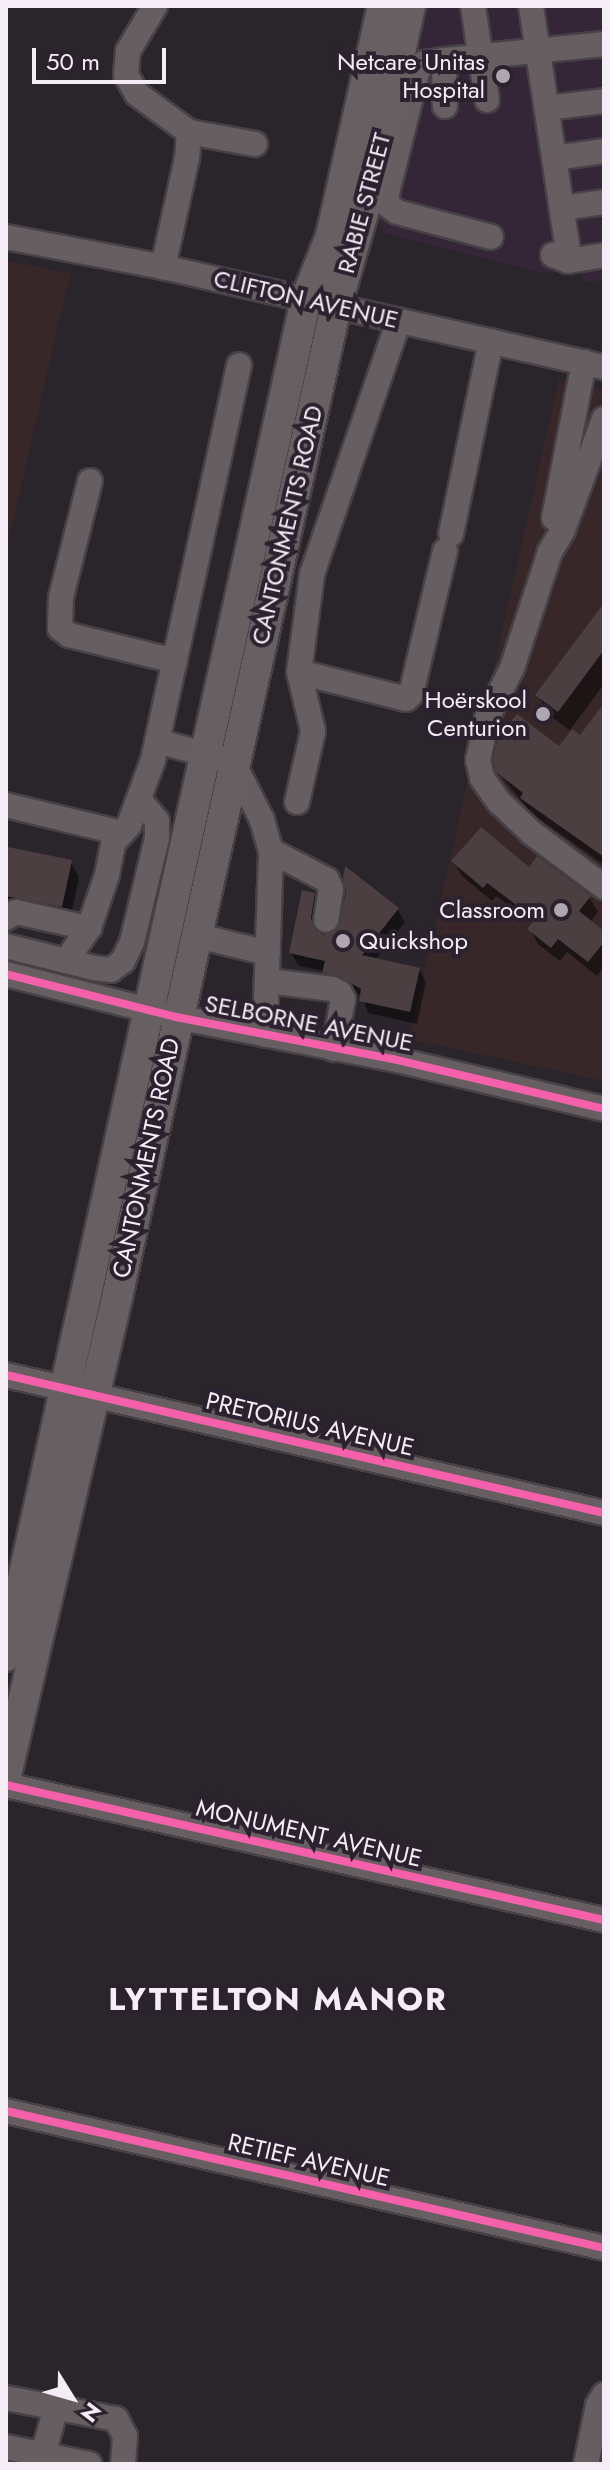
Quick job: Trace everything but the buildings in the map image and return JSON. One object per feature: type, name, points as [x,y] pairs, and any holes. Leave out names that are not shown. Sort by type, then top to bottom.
[{"type":"main road","name":"RABIE STREET","points":[[306,299],[331,236],[383,6]]},
{"type":"main road","name":"RABIE STREET","points":[[336,306],[372,182],[410,6]]},
{"type":"main road","name":"CANTONMENTS ROAD","points":[[163,1013],[194,935],[220,759],[306,299]]},
{"type":"main road","name":"CANTONMENTS ROAD","points":[[6,1775],[79,1390],[220,759],[336,306]]},
{"type":"main road","name":"CANTONMENTS ROAD","points":[[6,1656],[79,1390]]},
{"type":"street","points":[[155,6],[128,51],[126,75],[137,94],[179,128],[255,144]]},
{"type":"street","points":[[473,6],[487,100]]},
{"type":"street","points":[[531,6],[568,252],[553,255],[568,261],[604,255]]},
{"type":"street","points":[[491,237],[412,216],[388,205],[386,197],[395,156],[418,69],[424,63],[444,60],[604,44]]},
{"type":"street","points":[[444,60],[445,106]]},
{"type":"street","points":[[547,108],[604,101]]},
{"type":"street","points":[[163,267],[187,158],[189,132]]},
{"type":"street","points":[[554,158],[604,151]]},
{"type":"street","points":[[562,208],[604,202]]},
{"type":"street","name":"CLIFTON AVENUE","points":[[6,237],[163,267],[594,365]]},
{"type":"street","points":[[297,802],[313,731],[299,672],[312,574],[399,320]]},
{"type":"street","points":[[299,672],[406,699],[411,694],[448,542],[491,341]]},
{"type":"street","points":[[66,961],[89,928],[107,875],[113,843],[140,801],[157,741],[239,365]]},
{"type":"street","points":[[594,365],[550,552],[512,668],[487,718],[478,760],[482,778],[499,802],[532,833],[604,887]]},
{"type":"street","points":[[550,552],[563,530],[604,419]]},
{"type":"street","points":[[90,481],[61,597],[60,628],[69,635],[175,661]]},
{"type":"street","points":[[157,741],[220,759],[262,820],[271,851],[265,1035]]},
{"type":"street","points":[[6,946],[111,970],[123,961],[128,952],[157,838],[157,821],[140,801]]},
{"type":"street","points":[[6,805],[122,833]]},
{"type":"street","points":[[271,851],[327,880],[331,889],[326,920]]},
{"type":"street","points":[[6,918],[16,912],[89,928]]},
{"type":"street","points":[[194,935],[268,953]]},
{"type":"street","name":"SELBORNE AVENUE","points":[[6,974],[303,1044],[604,1123]]},
{"type":"street","points":[[269,981],[332,989],[340,993],[343,999],[334,1049]]},
{"type":"street","name":"SELBORNE AVENUE","points":[[303,1044],[334,1049],[362,1060],[604,1109]]},
{"type":"street","name":"PRETORIUS AVENUE","points":[[6,1375],[604,1513]]},
{"type":"street","name":"MONUMENT AVENUE","points":[[6,1785],[604,1920]]},
{"type":"street","name":"RETIEF AVENUE","points":[[6,2111],[604,2248]]},
{"type":"street","points":[[586,2464],[598,2405],[604,2395]]},
{"type":"street","points":[[6,2398],[116,2419],[125,2436],[123,2464]]},
{"type":"street","points":[[43,2455],[56,2407]]},
{"type":"street","points":[[6,2447],[89,2464]]},
{"type":"shaded area","name":"Netcare Unitas Hospital","points":[[419,6],[604,6],[604,280],[583,283],[581,269],[541,273],[384,234],[373,216]]},
{"type":"shaded area","points":[[6,260],[70,274],[6,552]]},
{"type":"shaded area","name":"Hoërskool Centurion","points":[[559,379],[604,389],[604,1081],[409,1039]]},
{"type":"cycle path","points":[[6,974],[176,1017],[393,1059],[604,1109]]},
{"type":"cycle path","points":[[6,1375],[604,1513]]},
{"type":"cycle path","points":[[6,1785],[604,1920]]},
{"type":"cycle path","points":[[6,2111],[604,2248]]},
{"type":"place","name":"Netcare Unitas Hospital","points":[[503,76]]},
{"type":"place","name":"Hoërskool Centurion","points":[[543,714]]},
{"type":"place","name":"Classroom","points":[[561,910]]},
{"type":"place","name":"Quickshop","points":[[343,941]]},
{"type":"district","name":"LYTTELTON MANOR","points":[[278,1999]]}]
